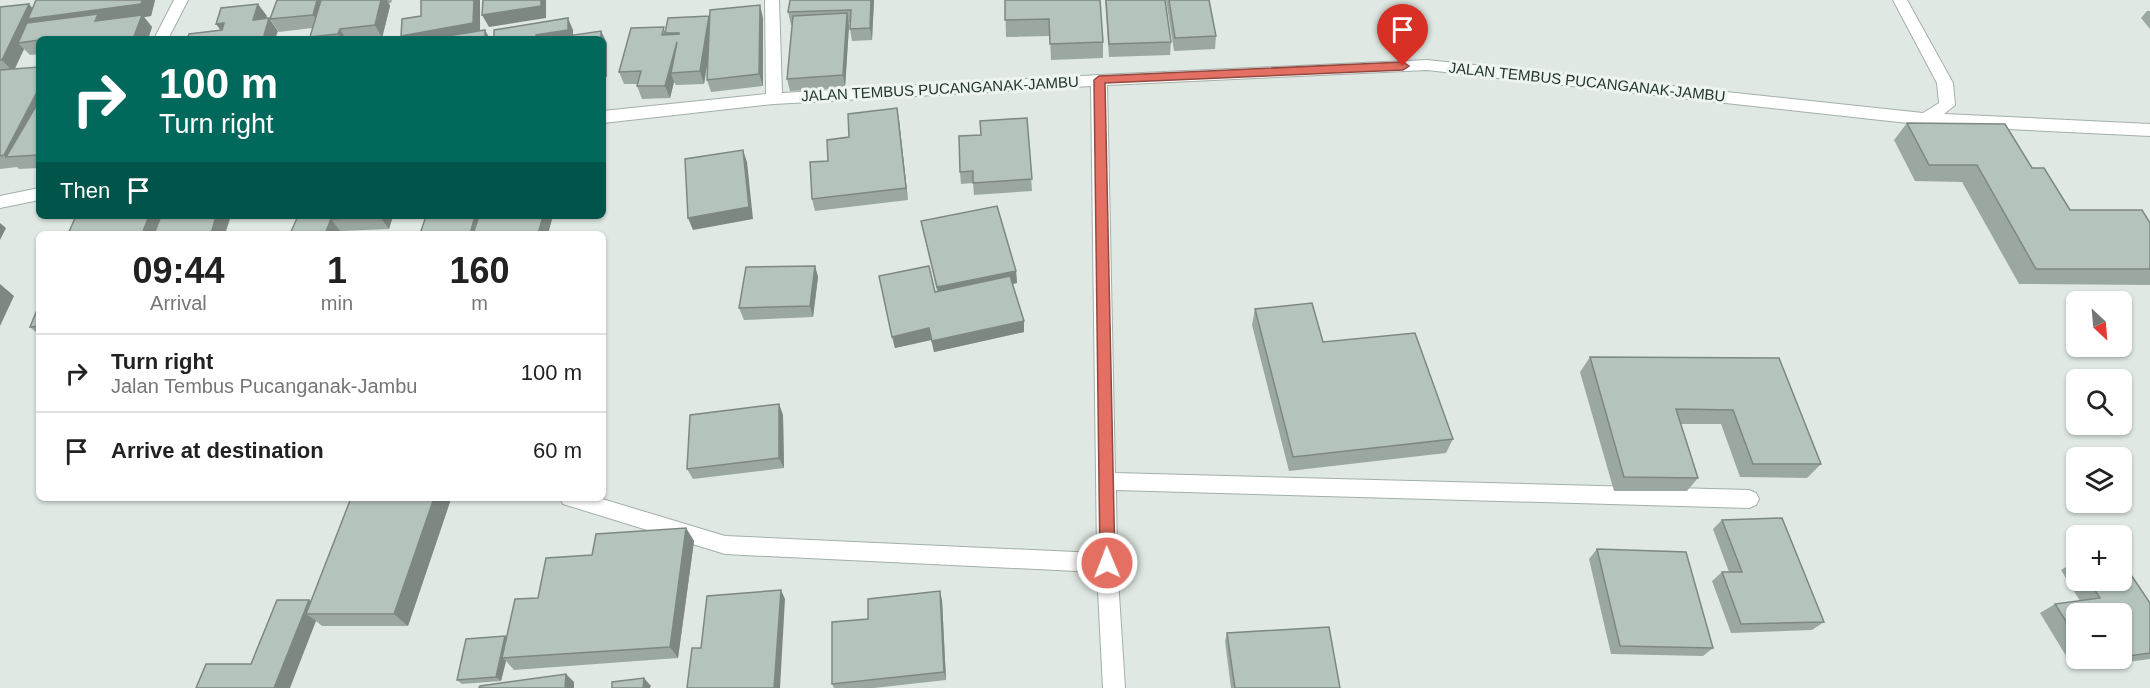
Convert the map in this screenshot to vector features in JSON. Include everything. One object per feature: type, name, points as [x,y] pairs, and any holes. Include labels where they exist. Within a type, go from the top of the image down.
[{"type":"street","points":[[163,36],[182,0]]},
{"type":"street","points":[[772,0],[774,99]]},
{"type":"street","points":[[1900,0],[1945,83],[1947,105],[1926,119]]},
{"type":"street","name":"JALAN TEMBUS PUCANGANAK-JAMBU","points":[[606,117],[774,99],[1099,80],[1426,65],[1926,119],[2150,130]]},
{"type":"street","points":[[1099,80],[1107,563],[1114,688]]},
{"type":"street","points":[[0,202],[36,195]]},
{"type":"street","points":[[1106,481],[1749,499]]},
{"type":"street","points":[[580,501],[725,545],[1107,563]]},
{"type":"building","points":[[36,0],[142,0],[141,4],[28,19]]},
{"type":"building","points":[[277,0],[317,0],[313,15],[270,19]]},
{"type":"building","points":[[321,0],[381,0],[375,25],[340,29],[338,34],[310,36]]},
{"type":"building","points":[[421,0],[474,0],[473,23],[401,36],[402,19],[421,16]]},
{"type":"building","points":[[483,0],[541,0],[541,6],[482,15]]},
{"type":"building","points":[[790,0],[871,0],[870,28],[850,29],[851,10],[788,12]]},
{"type":"building","points":[[1005,0],[1100,0],[1103,42],[1050,44],[1049,19],[1005,20]]},
{"type":"building","points":[[1106,0],[1165,0],[1171,42],[1109,44]]},
{"type":"building","points":[[1169,0],[1209,0],[1216,36],[1175,38]]},
{"type":"building","points":[[29,4],[2,60],[0,60],[0,7]]},
{"type":"building","points":[[258,4],[253,20],[269,18],[264,36],[188,36],[189,34],[222,30],[224,23],[216,24],[221,8]]},
{"type":"building","points":[[760,5],[759,74],[707,80],[710,10]]},
{"type":"building","points":[[847,13],[843,75],[787,79],[793,16]]},
{"type":"building","points":[[98,14],[95,21],[142,15],[134,36],[36,36],[36,40],[18,43],[27,23]]},
{"type":"building","points":[[709,16],[700,71],[671,73],[677,42],[665,86],[637,86],[641,71],[619,72],[631,28],[664,27],[662,35],[679,34],[665,33],[668,18]]},
{"type":"building","points":[[568,18],[568,30],[536,36],[494,36],[494,30]]},
{"type":"building","points":[[485,30],[485,36],[448,36]]},
{"type":"building","points":[[601,31],[601,36],[567,36]]},
{"type":"building","points":[[36,67],[36,94],[4,155],[0,156],[0,70]]},
{"type":"building","points":[[36,106],[36,155],[6,157]]},
{"type":"building","points":[[897,108],[906,188],[812,199],[810,162],[828,161],[827,140],[849,137],[848,114]]},
{"type":"building","points":[[1027,118],[1032,179],[973,183],[973,171],[960,172],[959,136],[981,135],[980,121]]},
{"type":"building","points":[[1907,123],[2005,124],[2032,168],[2044,168],[2070,210],[2142,210],[2150,223],[2150,269],[2036,269],[1977,165],[1929,165]]},
{"type":"building","points":[[743,150],[749,207],[688,218],[685,159]]},
{"type":"building","points":[[997,206],[1016,271],[937,287],[921,221]]},
{"type":"building","points":[[75,219],[148,219],[143,231],[69,231]]},
{"type":"building","points":[[160,219],[215,219],[212,231],[155,231]]},
{"type":"building","points":[[297,219],[331,219],[326,231],[291,231]]},
{"type":"building","points":[[425,219],[474,219],[471,231],[421,231]]},
{"type":"building","points":[[478,219],[542,219],[539,231],[474,231]]},
{"type":"building","points":[[815,266],[810,306],[739,308],[746,267]]},
{"type":"building","points":[[929,266],[935,292],[1010,276],[1024,321],[932,341],[929,328],[892,337],[879,276]]},
{"type":"building","points":[[1312,303],[1323,342],[1415,333],[1453,439],[1293,457],[1255,309]]},
{"type":"building","points":[[36,312],[36,326],[30,327]]},
{"type":"building","points":[[1590,357],[1779,358],[1821,464],[1753,464],[1733,410],[1676,409],[1698,478],[1624,477]]},
{"type":"building","points":[[779,404],[779,458],[687,469],[690,415]]},
{"type":"building","points":[[350,501],[433,501],[394,614],[306,614]]},
{"type":"building","points":[[1782,518],[1824,622],[1741,624],[1722,572],[1742,572],[1722,520]]},
{"type":"building","points":[[686,528],[670,647],[502,658],[515,599],[538,598],[546,558],[592,555],[596,534]]},
{"type":"building","points":[[1597,549],[1686,552],[1713,648],[1620,646]]},
{"type":"building","points":[[2132,576],[2150,603],[2150,653],[2132,655],[2132,603],[2066,603],[2066,621],[2055,604],[2100,598],[2095,591],[2132,591]]},
{"type":"building","points":[[781,590],[774,688],[687,688],[692,648],[701,648],[707,596]]},
{"type":"building","points":[[940,591],[944,672],[832,684],[832,622],[868,619],[868,599]]},
{"type":"building","points":[[277,600],[309,600],[274,688],[196,688],[206,664],[251,664]]},
{"type":"building","points":[[1329,627],[1340,688],[1235,688],[1227,633]]},
{"type":"building","points":[[505,636],[496,677],[457,680],[466,639]]},
{"type":"building","points":[[566,674],[565,688],[479,688],[480,686]]},
{"type":"building","points":[[644,678],[643,688],[612,688],[612,682]]},
{"type":"route","points":[[1107,563],[1099,80],[1403,66]]}]
